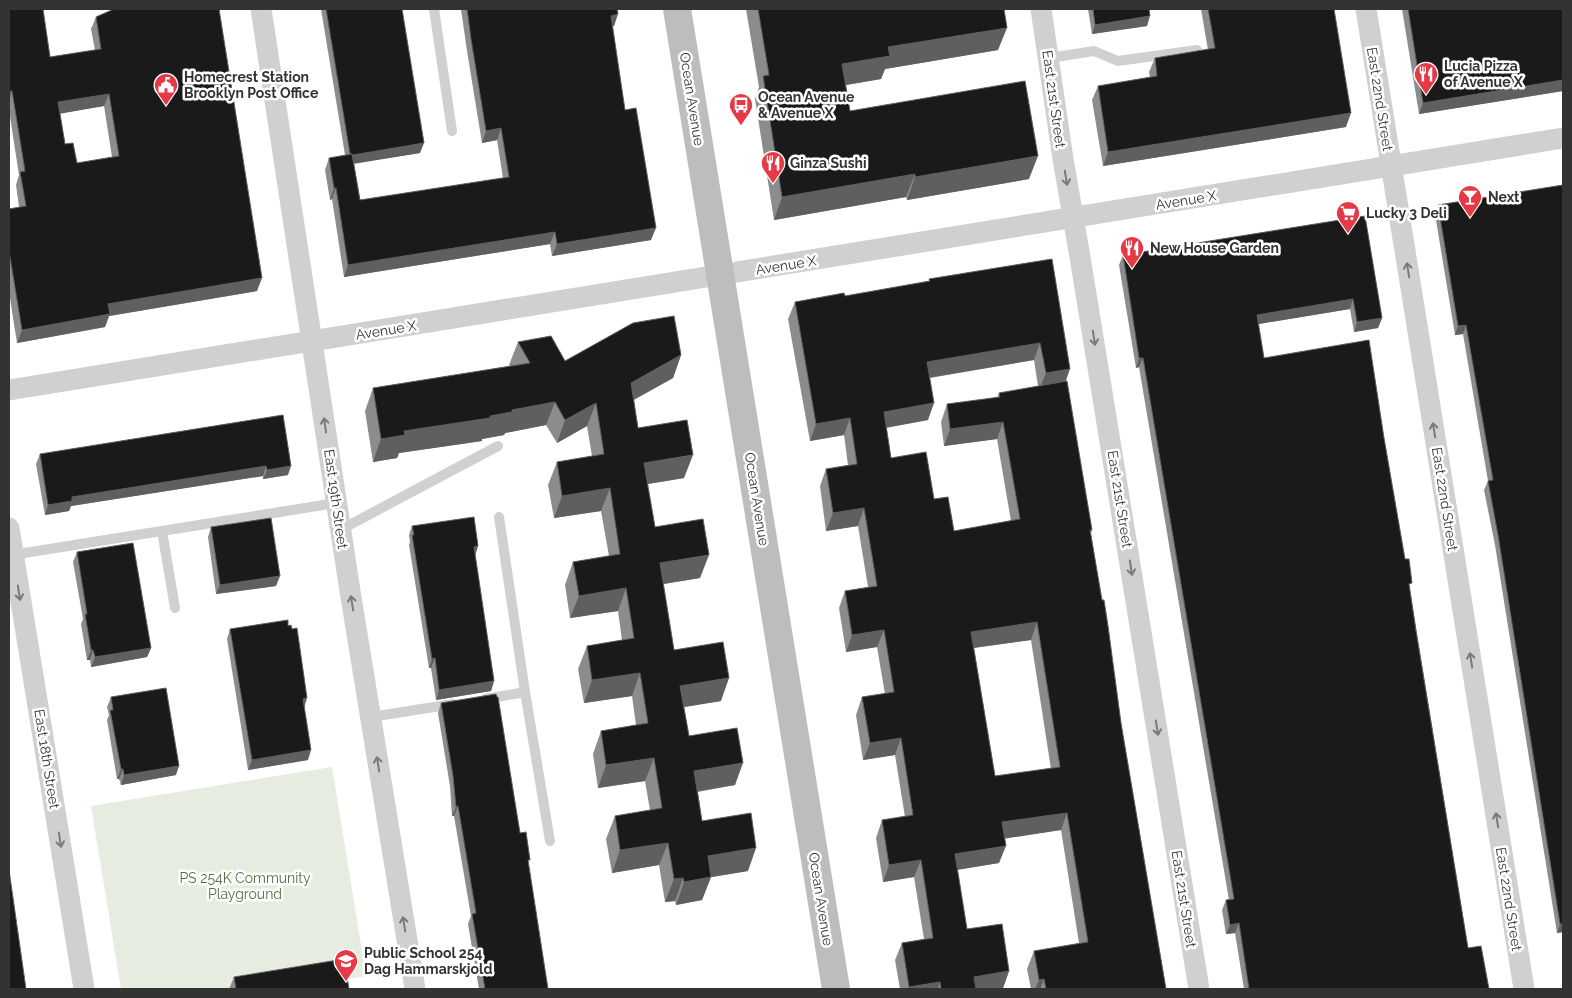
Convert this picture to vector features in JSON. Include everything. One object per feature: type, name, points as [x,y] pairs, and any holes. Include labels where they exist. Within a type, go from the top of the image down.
[{"type":"main road","name":"Ocean Avenue","points":[[677,9],[836,989]]},
{"type":"street","name":"East 19th Street","points":[[261,9],[340,530],[415,989]]},
{"type":"street","name":"East 21st Street","points":[[1041,9],[1063,159],[1199,989]]},
{"type":"street","name":"East 22nd Street","points":[[1366,9],[1524,989]]},
{"type":"street","name":"Avenue X","points":[[9,390],[1563,138]]},
{"type":"street","name":"East 18th Street","points":[[9,528],[11,555],[84,989]]},
{"type":"lane","points":[[434,9],[452,131]]},
{"type":"lane","points":[[1049,58],[1094,51],[1118,61],[1197,50]]},
{"type":"lane","points":[[340,530],[498,446]]},
{"type":"lane","points":[[11,555],[336,503]]},
{"type":"lane","points":[[499,517],[525,692],[550,841]]},
{"type":"lane","points":[[162,531],[175,608]]},
{"type":"lane","points":[[370,717],[525,692]]},
{"type":"green space","name":"PS 254K Community Playground","points":[[332,767],[366,976],[284,989],[121,989],[91,806]]},
{"type":"building","points":[[9,9],[43,9],[50,57],[101,49],[96,17],[114,9],[219,9],[262,278],[108,304],[110,314],[22,330],[9,251],[9,209],[26,206],[20,172],[25,171],[12,91],[9,91]],"holes":[[[109,94],[119,156],[77,163],[73,143],[65,144],[58,102]]]},
{"type":"building","points":[[326,9],[402,9],[424,143],[350,154]]},
{"type":"building","points":[[467,9],[617,9],[618,14],[611,16],[625,110],[636,108],[656,228],[557,244],[555,232],[348,265],[336,188],[334,188],[329,158],[352,154],[360,200],[509,177],[501,128],[486,131]]},
{"type":"building","points":[[758,9],[1004,9],[1007,28],[888,47],[890,56],[842,64],[850,111],[1025,81],[1038,156],[915,177],[915,174],[782,197],[763,76],[769,75]]},
{"type":"building","points":[[1093,9],[1149,9],[1150,16],[1095,25]]},
{"type":"building","points":[[1208,9],[1334,9],[1351,113],[1108,152],[1098,86],[1157,76],[1155,58],[1215,48]]},
{"type":"building","points":[[1408,9],[1563,9],[1563,80],[1423,103]]},
{"type":"building","points":[[1563,185],[1563,924],[1560,924],[1488,481],[1493,480],[1466,325],[1458,326],[1438,205]]},
{"type":"building","points":[[1365,216],[1382,318],[1357,322],[1353,299],[1257,315],[1264,358],[1369,340],[1405,559],[1409,559],[1412,583],[1409,584],[1416,631],[1468,948],[1481,946],[1489,989],[1249,989],[1239,923],[1230,925],[1226,900],[1234,899],[1143,358],[1139,358],[1123,255]]},
{"type":"building","points":[[1052,259],[1070,369],[1046,373],[1040,343],[927,362],[934,403],[884,412],[891,458],[926,452],[934,499],[948,497],[954,531],[1020,519],[1003,422],[950,429],[947,404],[1000,397],[999,393],[1067,381],[1092,530],[1090,530],[1102,600],[1104,600],[1121,723],[1166,989],[1046,989],[1044,979],[1039,980],[1034,951],[1088,942],[1067,813],[1002,822],[1006,846],[955,854],[967,929],[1002,924],[1009,971],[974,977],[976,989],[941,989],[940,982],[909,987],[902,943],[933,938],[921,860],[889,865],[882,820],[913,815],[901,738],[870,743],[862,697],[894,692],[884,630],[852,635],[845,591],[877,586],[864,508],[833,513],[826,469],[857,464],[850,418],[816,424],[795,302],[844,293],[845,296],[930,281],[929,279]],"holes":[[[1037,622],[1060,767],[995,776],[971,632]]]},
{"type":"building","points":[[674,316],[681,355],[631,383],[638,428],[687,420],[693,455],[644,463],[655,527],[703,519],[709,555],[660,563],[674,650],[723,642],[729,678],[680,686],[689,736],[737,728],[743,763],[694,771],[702,821],[751,813],[756,848],[708,856],[711,877],[684,882],[683,878],[674,879],[668,843],[620,850],[615,816],[662,808],[654,758],[606,765],[601,731],[648,723],[640,673],[592,680],[587,646],[634,638],[626,588],[579,596],[573,562],[620,554],[610,488],[562,496],[557,462],[604,454],[596,403],[565,420],[555,402],[512,410],[512,412],[490,416],[490,418],[404,431],[405,435],[381,439],[373,388],[530,363],[518,342],[551,336],[565,361],[633,323]]},
{"type":"building","points":[[283,415],[291,466],[267,470],[266,466],[72,497],[72,501],[48,505],[40,454]]},
{"type":"building","points":[[474,517],[478,546],[474,547],[494,681],[439,690],[435,658],[432,659],[412,526]]},
{"type":"building","points":[[271,518],[280,576],[220,585],[211,527]]},
{"type":"building","points":[[133,543],[151,648],[95,657],[93,650],[91,650],[77,552]]},
{"type":"building","points":[[288,620],[288,626],[291,625],[292,629],[297,628],[307,698],[303,699],[311,750],[252,760],[230,629]]},
{"type":"building","points":[[166,688],[179,766],[124,775],[123,769],[121,769],[110,710],[113,710],[111,697]]},
{"type":"building","points":[[496,694],[520,833],[526,832],[530,860],[528,860],[548,989],[485,989],[472,914],[476,913],[458,806],[456,807],[441,703]]},
{"type":"building","points":[[9,870],[26,989],[9,989]]},
{"type":"building","points":[[344,959],[349,989],[236,989],[234,977]]},
{"type":"place","name":"Lucia Pizza of Avenue X","points":[[1426,95]]},
{"type":"place","name":"Homecrest Station Brooklyn Post Office","points":[[166,106]]},
{"type":"place","name":"Ocean Avenue & Avenue X","points":[[741,126]]},
{"type":"place","name":"Ginza Sushi","points":[[773,184]]},
{"type":"place","name":"Next","points":[[1470,218]]},
{"type":"place","name":"Lucky 3 Deli","points":[[1348,234]]},
{"type":"place","name":"New House Garden","points":[[1132,269]]},
{"type":"place","name":"Public School 254 Dag Hammarskjold","points":[[346,982]]}]
